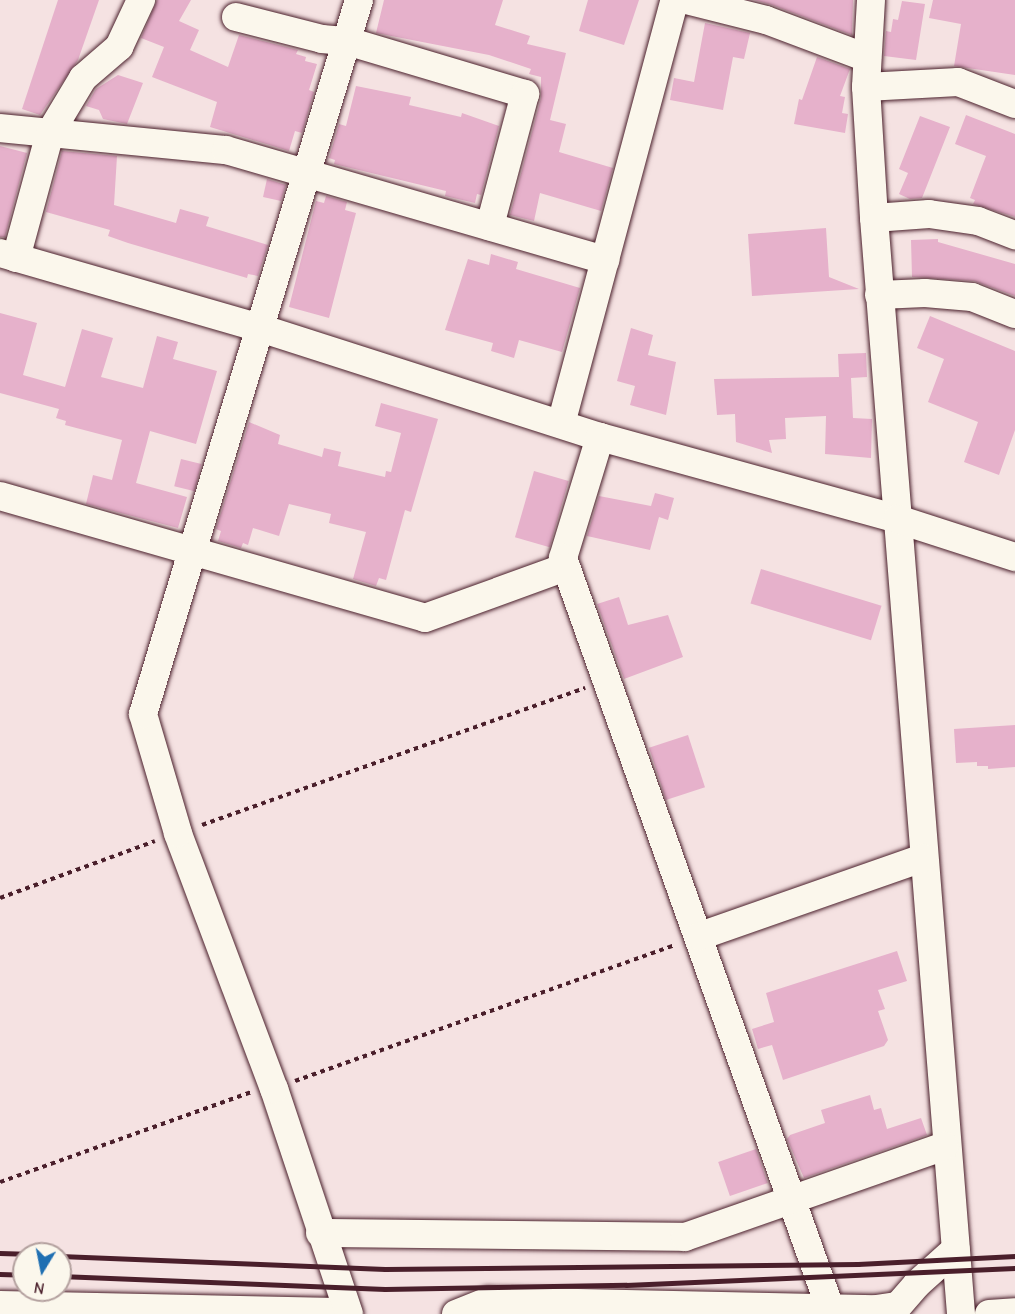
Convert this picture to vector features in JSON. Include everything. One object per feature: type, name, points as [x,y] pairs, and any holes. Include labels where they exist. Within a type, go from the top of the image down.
[{"type":"street","points":[[141,0],[119,47],[83,78],[50,133],[8,255],[260,328],[600,437],[897,519],[1015,557]]},
{"type":"street","points":[[0,1305],[348,1313],[274,1089],[178,833],[143,714],[309,173],[359,0]]},
{"type":"street","points":[[561,424],[675,0]]},
{"type":"street","points":[[686,0],[766,20],[867,58]]},
{"type":"street","points":[[871,0],[866,87],[879,295],[945,1146],[961,1314]]},
{"type":"street","points":[[236,17],[322,39],[347,40],[525,94],[490,226]]},
{"type":"street","points":[[866,87],[958,82],[1015,104]]},
{"type":"street","points":[[0,128],[226,150],[605,260]]},
{"type":"street","points":[[874,218],[929,214],[978,221],[1015,235]]},
{"type":"street","points":[[879,295],[925,293],[972,297],[1015,314]]},
{"type":"street","points":[[600,437],[563,558],[700,936],[831,1308]]},
{"type":"street","points":[[0,496],[425,618],[566,567]]},
{"type":"street","points":[[700,936],[923,858]]},
{"type":"street","points":[[320,1233],[685,1237],[945,1146]]},
{"type":"street","points":[[456,1314],[488,1301],[895,1310],[956,1250]]},
{"type":"street","points":[[989,1314],[1015,1312]]},
{"type":"path","points":[[0,897],[608,680]]},
{"type":"path","points":[[0,1182],[257,1090],[274,1089],[700,936]]},
{"type":"building","points":[[58,0],[99,0],[78,60],[40,115],[22,109]]},
{"type":"building","points":[[157,0],[191,0],[179,21],[199,30],[190,50],[228,67],[239,35],[298,50],[296,54],[306,57],[305,61],[317,64],[309,90],[314,92],[302,133],[295,131],[289,151],[210,127],[217,102],[152,77],[164,47],[141,38]]},
{"type":"building","points":[[384,0],[503,0],[495,25],[530,36],[527,44],[566,53],[550,120],[566,124],[559,152],[613,168],[601,211],[540,193],[534,221],[510,215],[541,98],[541,77],[529,74],[531,69],[489,55],[376,33]]},
{"type":"building","points":[[588,0],[639,0],[624,45],[579,31]]},
{"type":"building","points":[[754,0],[853,0],[852,35],[772,5]]},
{"type":"building","points":[[933,0],[1015,0],[1015,75],[954,66],[961,24],[929,18]]},
{"type":"building","points":[[902,1],[925,4],[916,60],[884,56],[886,31],[891,32],[893,19],[898,20]]},
{"type":"building","points":[[705,23],[750,33],[744,59],[733,57],[723,110],[670,100],[674,78],[694,82]]},
{"type":"building","points":[[817,57],[850,69],[840,96],[845,97],[842,113],[848,114],[845,133],[794,124],[799,99],[802,100]]},
{"type":"building","points":[[118,75],[143,83],[127,124],[103,119],[99,110],[86,106],[96,89]]},
{"type":"building","points":[[356,86],[411,97],[409,105],[461,117],[462,113],[499,126],[481,195],[477,194],[475,203],[445,196],[446,191],[334,164],[335,160],[329,158],[339,124],[346,126]]},
{"type":"building","points":[[966,115],[1015,134],[1015,217],[973,204],[975,200],[970,198],[986,156],[955,144]]},
{"type":"building","points":[[920,116],[950,127],[922,198],[910,199],[899,194],[908,173],[899,169]]},
{"type":"building","points":[[0,146],[27,153],[5,237],[0,237]]},
{"type":"building","points":[[62,151],[117,156],[114,205],[176,223],[180,209],[209,217],[206,226],[268,245],[258,276],[248,274],[247,278],[128,243],[108,236],[110,230],[46,212]]},
{"type":"building","points":[[267,179],[286,185],[281,201],[263,197]]},
{"type":"building","points":[[326,196],[347,202],[345,210],[356,213],[329,318],[289,307],[316,201],[324,203]]},
{"type":"building","points":[[826,228],[829,277],[859,289],[752,296],[748,234]]},
{"type":"building","points":[[938,239],[938,242],[1015,264],[1015,296],[974,281],[912,277],[911,240]]},
{"type":"building","points":[[491,254],[518,262],[516,269],[580,288],[562,352],[519,340],[514,358],[491,351],[493,343],[445,330],[468,259],[489,265]]},
{"type":"building","points":[[0,313],[37,323],[23,375],[65,387],[82,329],[113,338],[101,377],[143,388],[157,336],[178,342],[173,359],[217,371],[196,444],[150,431],[136,483],[187,497],[178,528],[86,504],[93,475],[112,480],[122,440],[65,425],[66,421],[56,418],[59,409],[0,393]]},
{"type":"building","points":[[930,316],[1015,351],[1015,430],[999,475],[964,462],[978,422],[928,402],[944,359],[917,348]]},
{"type":"building","points":[[631,328],[653,335],[648,355],[676,362],[666,415],[630,405],[635,386],[617,381]]},
{"type":"building","points":[[866,353],[867,377],[851,378],[853,418],[872,419],[871,458],[825,454],[826,416],[785,418],[786,439],[769,440],[772,453],[736,442],[735,414],[717,415],[714,379],[839,377],[838,354]]},
{"type":"building","points":[[381,403],[438,419],[411,512],[405,510],[386,580],[379,578],[376,586],[353,579],[366,532],[329,523],[331,514],[289,504],[279,536],[253,528],[248,545],[243,543],[241,548],[218,541],[221,531],[216,529],[249,422],[280,435],[278,444],[322,457],[324,448],[341,452],[338,466],[385,477],[386,471],[391,472],[401,433],[375,426]]},
{"type":"building","points":[[181,459],[201,464],[195,491],[174,486]]},
{"type":"building","points":[[534,471],[569,481],[550,547],[515,537]]},
{"type":"building","points":[[655,493],[674,498],[668,520],[659,517],[650,550],[587,536],[599,496],[651,506]]},
{"type":"building","points":[[761,569],[881,606],[871,640],[750,603]]},
{"type":"building","points":[[619,597],[628,625],[668,615],[683,657],[624,679],[597,604]]},
{"type":"building","points":[[1015,725],[1015,767],[988,769],[988,766],[977,766],[977,762],[956,763],[954,729]]},
{"type":"building","points":[[688,735],[705,787],[666,800],[649,748]]},
{"type":"building","points":[[897,951],[907,981],[878,990],[885,1009],[878,1011],[888,1040],[884,1046],[783,1080],[772,1045],[758,1049],[752,1029],[774,1022],[766,993]]},
{"type":"building","points":[[870,1095],[874,1110],[881,1108],[887,1129],[921,1118],[927,1135],[804,1178],[787,1139],[790,1135],[825,1123],[821,1110]]},
{"type":"building","points":[[756,1149],[768,1183],[730,1196],[718,1162]]},
{"type":"railway","points":[[0,1253],[12,1254]]},
{"type":"railway","points":[[72,1256],[385,1269],[858,1264],[1015,1256]]},
{"type":"railway","points":[[72,1276],[385,1289],[626,1285],[1015,1268]]},
{"type":"railway","points":[[0,1274],[12,1274]]}]
